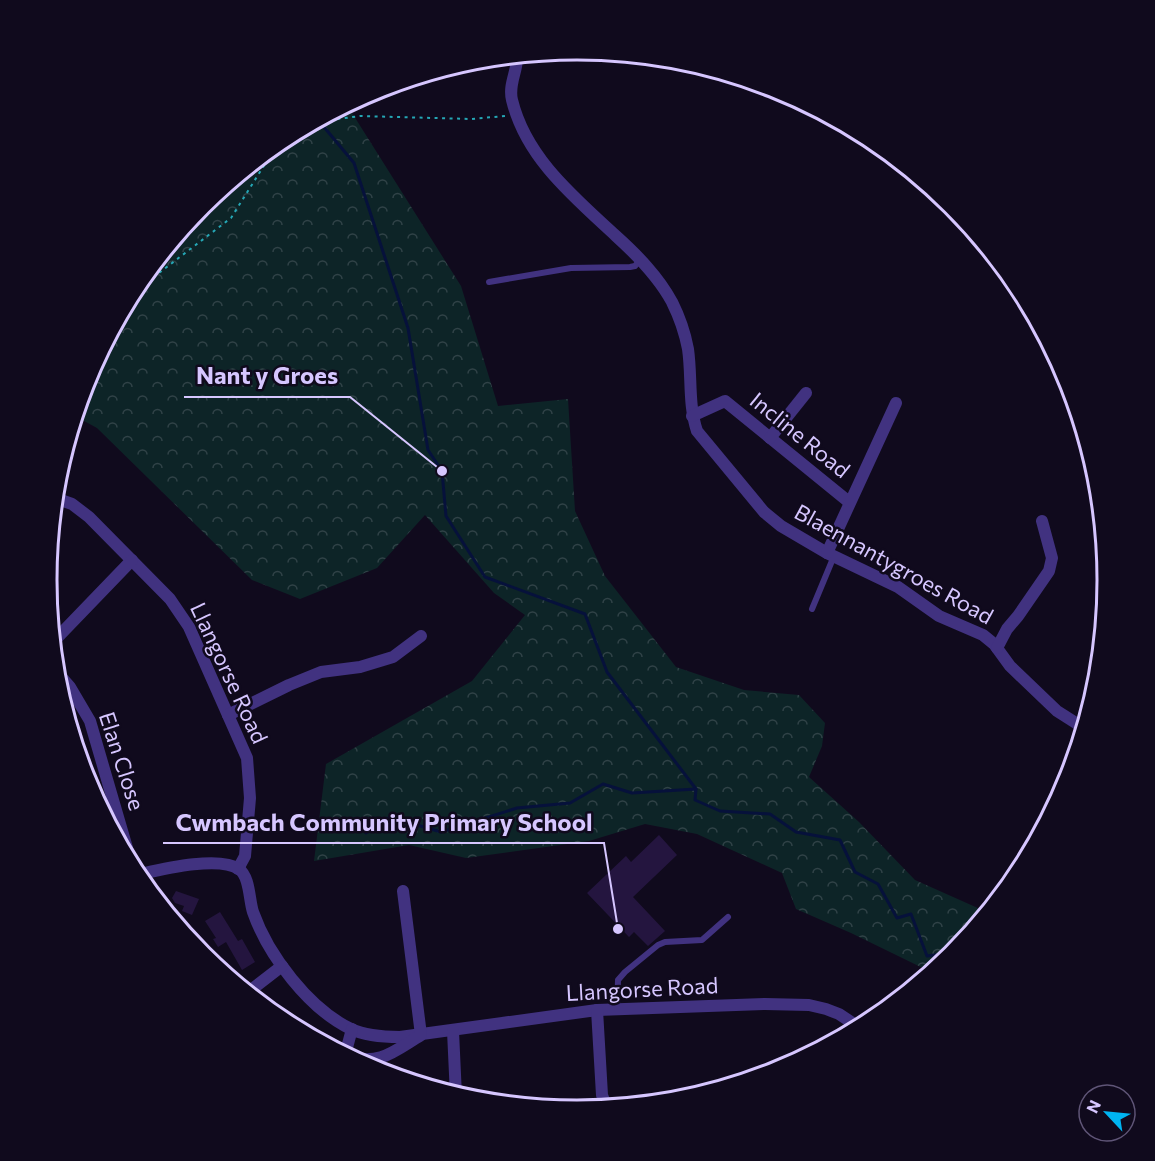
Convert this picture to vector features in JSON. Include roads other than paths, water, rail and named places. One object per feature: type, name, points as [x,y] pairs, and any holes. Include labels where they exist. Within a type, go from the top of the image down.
[{"type":"street","name":"Blaennantygroes Road","points":[[515,64],[511,98],[521,127],[539,159],[640,259],[671,301],[681,323],[688,349],[692,416],[697,431],[764,512],[781,526],[830,554],[898,587],[939,616],[983,635],[997,648],[1010,666],[1057,711],[1077,723]]},
{"type":"street","points":[[770,438],[806,393]]},
{"type":"street","name":"Incline Road","points":[[692,416],[725,401],[849,502]]},
{"type":"street","points":[[830,554],[849,502],[896,403]]},
{"type":"street","name":"Llangorse Road","points":[[63,501],[72,504],[89,517],[132,560],[170,599],[189,627],[247,758],[249,810],[245,856],[238,869],[244,873],[252,911],[282,966],[307,996],[339,1021],[352,1029],[385,1037],[421,1035],[617,1008],[765,1004],[809,1005],[839,1014],[852,1022]]},
{"type":"street","points":[[997,648],[1007,629],[1049,571],[1052,558],[1042,521]]},
{"type":"street","points":[[60,635],[132,560]]},
{"type":"street","points":[[228,715],[321,672],[360,667],[393,657],[421,636]]},
{"type":"street","name":"Elan Close","points":[[68,684],[90,721],[123,834]]},
{"type":"street","points":[[146,872],[184,865],[220,864],[238,869]]},
{"type":"street","points":[[403,891],[421,1035]]},
{"type":"street","points":[[254,988],[282,966]]},
{"type":"street","points":[[597,1010],[604,1100]]},
{"type":"street","points":[[347,1047],[352,1029]]},
{"type":"street","points":[[453,1031],[456,1086]]},
{"type":"street","name":"Llangorse Road","points":[[375,1060],[421,1035]]},
{"type":"lane","points":[[489,282],[571,268],[630,267],[635,266],[640,259]]},
{"type":"lane","points":[[812,609],[830,554]]},
{"type":"lane","points":[[617,1008],[618,980],[625,972],[665,942],[702,940],[728,917]]},
{"type":"waterway","points":[[324,126],[354,163],[408,328],[428,450],[442,471],[446,516],[485,577],[585,614],[607,672],[696,789]]},
{"type":"waterway","points":[[366,833],[390,817],[441,832],[517,808],[570,803],[603,784],[632,793],[696,789],[695,800],[720,811],[770,814],[796,832],[840,840],[855,872],[878,884],[897,918],[911,914],[927,956],[940,954]]},
{"type":"place","name":"Nant y Groes","points":[[442,471]]},
{"type":"place","name":"Cwmbach Community Primary School","points":[[618,929]]}]
